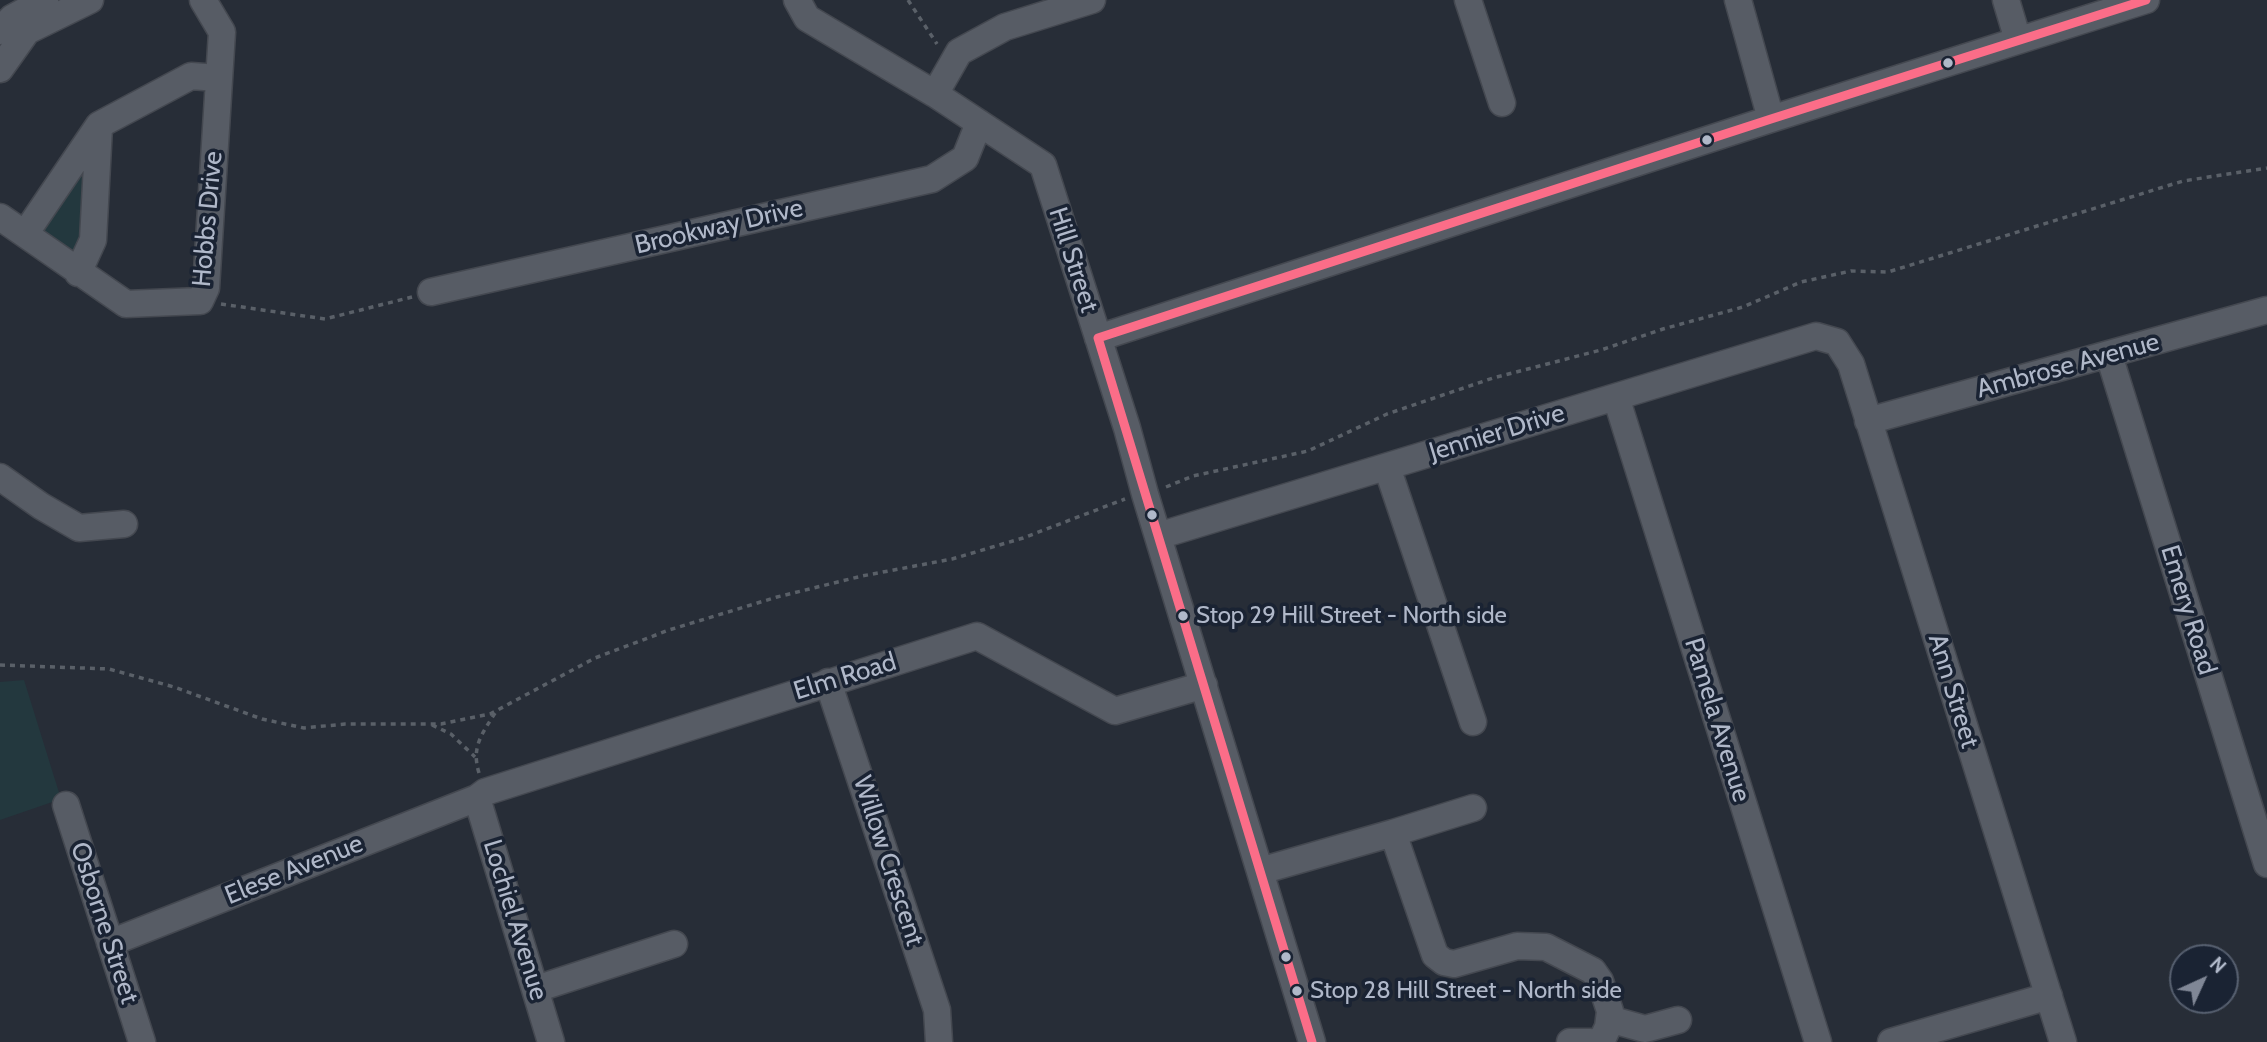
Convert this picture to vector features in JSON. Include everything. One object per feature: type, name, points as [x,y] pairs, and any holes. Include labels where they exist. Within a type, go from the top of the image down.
[{"type":"street","points":[[0,31],[12,18],[45,0]]},
{"type":"street","points":[[0,69],[27,31],[90,0]]},
{"type":"street","name":"Hobbs Drive","points":[[0,217],[126,304],[200,301],[206,288],[222,32],[203,0]]},
{"type":"street","name":"Hill Street","points":[[797,0],[807,18],[936,94],[1043,165],[1127,428],[1312,1042]]},
{"type":"street","points":[[936,94],[959,52],[1005,27],[1092,0]]},
{"type":"street","points":[[1468,0],[1502,103]]},
{"type":"street","points":[[1738,0],[1771,119]]},
{"type":"street","points":[[2007,0],[2018,40]]},
{"type":"street","points":[[1098,338],[2146,0]]},
{"type":"street","points":[[25,233],[99,125],[191,76],[218,78]]},
{"type":"street","name":"Brookway Drive","points":[[431,292],[932,179],[965,158],[979,123]]},
{"type":"street","points":[[78,273],[93,240],[99,125]]},
{"type":"street","name":"Ambrose Avenue","points":[[1868,421],[2267,310]]},
{"type":"street","name":"Jennier Drive","points":[[1158,536],[1816,336],[1837,342]]},
{"type":"street","name":"Ann Street","points":[[1837,342],[1851,364],[2063,1042]]},
{"type":"street","name":"Emery Road","points":[[2109,355],[2267,864]]},
{"type":"street","name":"Pamela Avenue","points":[[1616,397],[1818,1042]]},
{"type":"street","points":[[1387,467],[1473,722]]},
{"type":"street","points":[[0,477],[41,506],[79,528],[124,524]]},
{"type":"street","name":"Elm Road","points":[[481,795],[977,636],[1115,711],[1203,685]]},
{"type":"street","name":"Willow Crescent","points":[[828,682],[937,1010],[939,1042]]},
{"type":"street","name":"Elese Avenue","points":[[110,943],[481,795]]},
{"type":"street","name":"Lochiel Avenue","points":[[481,795],[551,1042]]},
{"type":"street","name":"Osborne Street","points":[[66,805],[142,1042]]},
{"type":"street","points":[[1260,870],[1473,808]]},
{"type":"street","points":[[1393,833],[1435,955],[1444,962],[1454,964],[1517,946],[1546,947],[1593,971],[1610,1010],[1605,1031],[1644,1029],[1678,1020]]},
{"type":"street","points":[[536,989],[674,944]]},
{"type":"street","points":[[1891,1042],[2049,996]]},
{"type":"street","points":[[1570,1042],[1590,1042]]},
{"type":"path","points":[[908,0],[951,66]]},
{"type":"path","points":[[200,301],[326,319],[431,292]]},
{"type":"path","points":[[481,795],[475,757],[480,738],[496,711]]},
{"type":"path","points":[[432,725],[451,734],[475,757]]},
{"type":"green space","points":[[83,160],[88,235],[72,254],[45,242],[40,221]]},
{"type":"green space","points":[[24,680],[61,799],[0,820],[0,682]]},
{"type":"transit line","points":[[1312,1042],[1098,338],[2146,0]]},
{"type":"place","name":"Stop 29 Hill Street - North side","points":[[1183,616]]},
{"type":"place","name":"Stop 28 Hill Street - North side","points":[[1297,991]]}]
